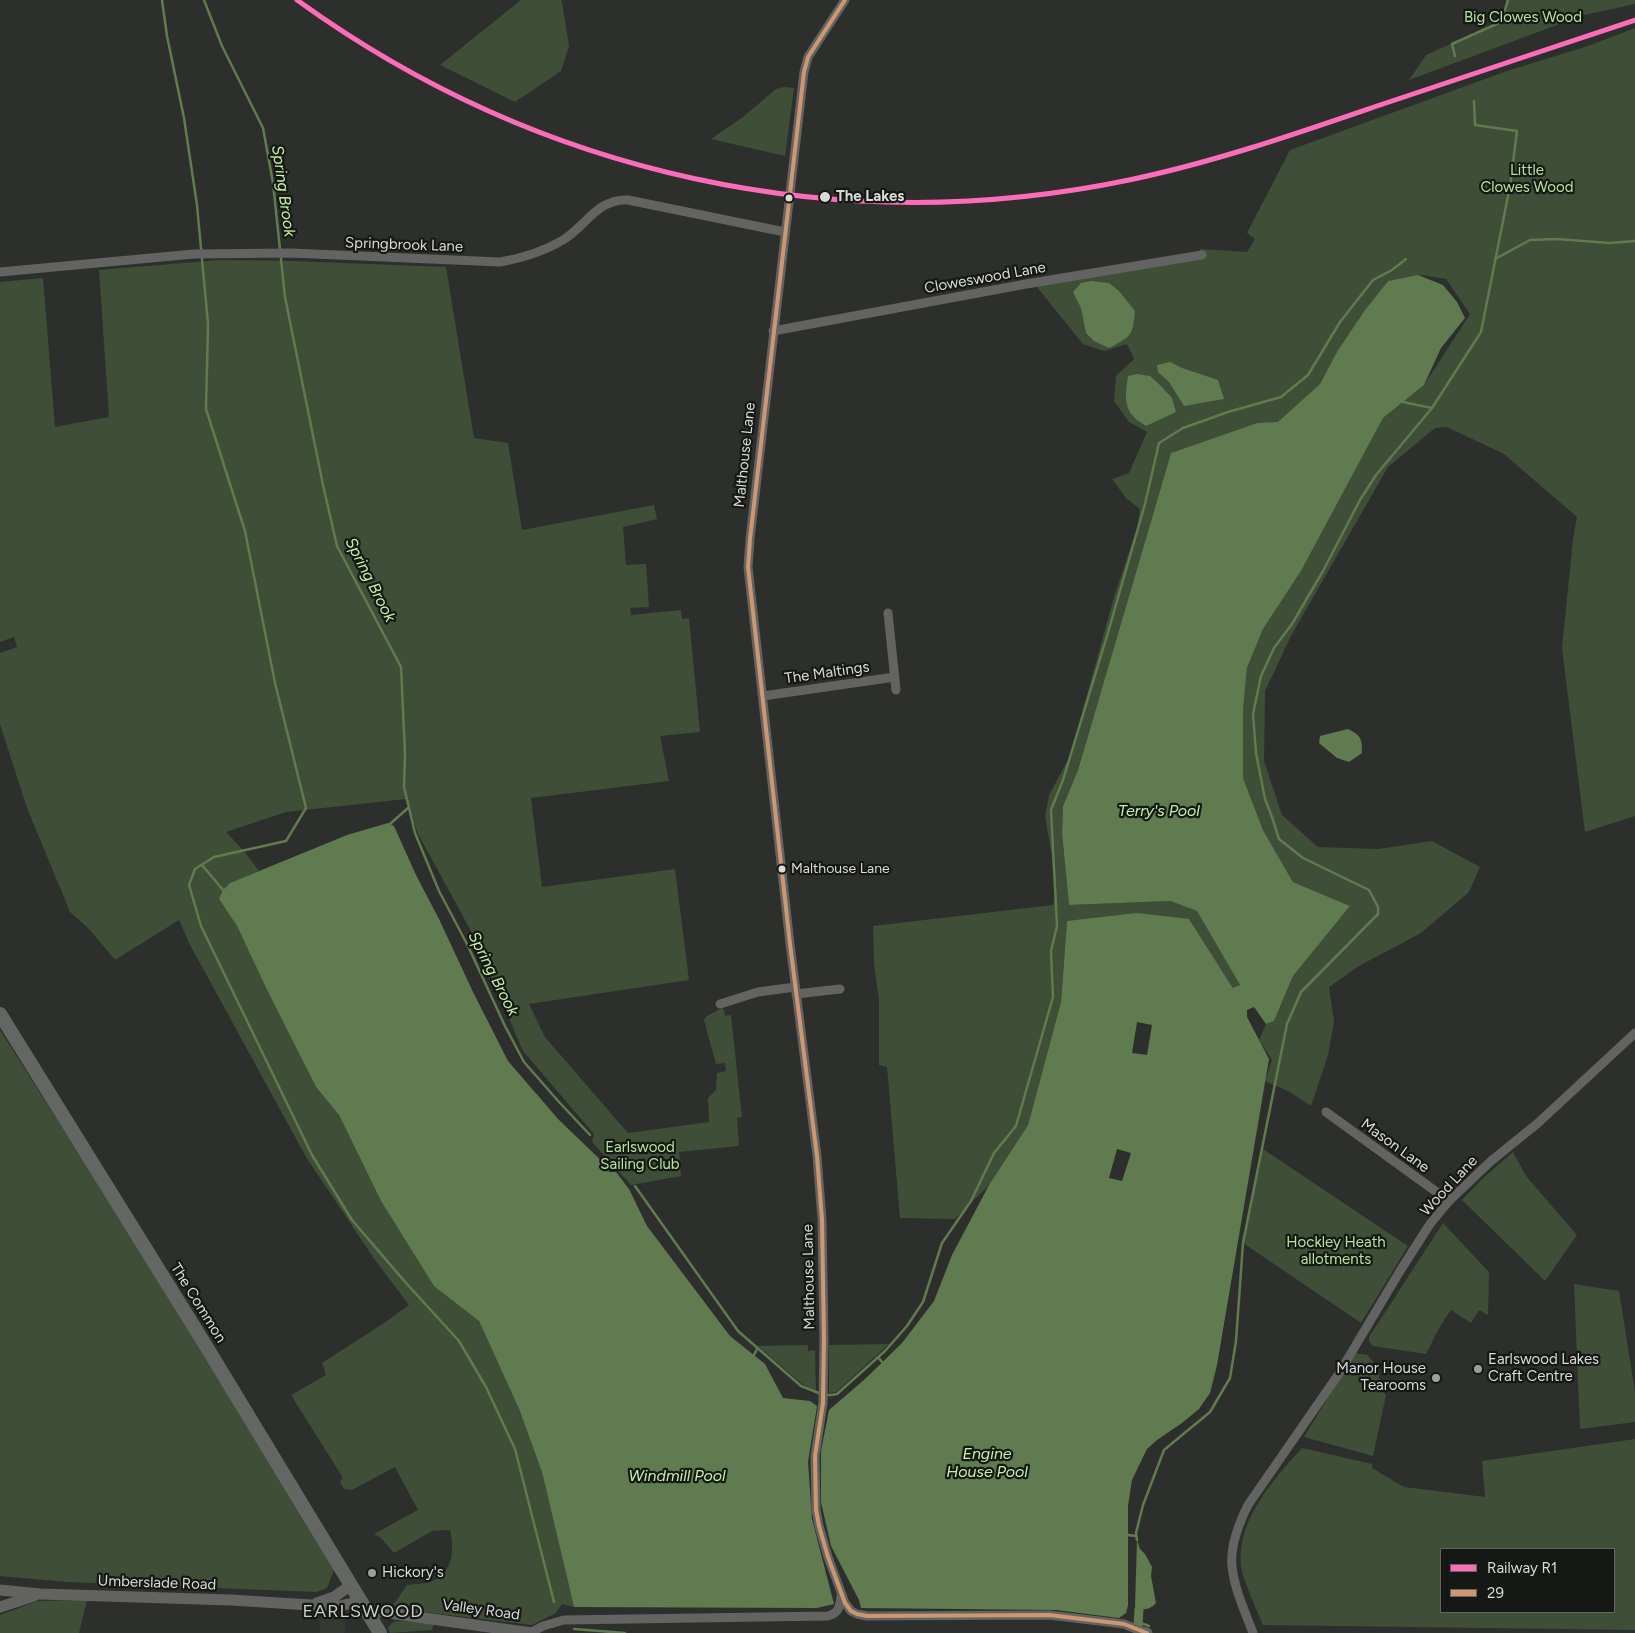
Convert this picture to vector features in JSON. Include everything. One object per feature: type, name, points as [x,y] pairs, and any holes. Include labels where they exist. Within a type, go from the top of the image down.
[{"type":"main road","name":"The Common","points":[[0,1014],[206,1346],[380,1633]]},
{"type":"street","name":"Malthouse Lane","points":[[845,0],[808,57],[804,72],[773,330],[748,567],[795,990],[817,1156],[822,1220],[823,1403],[815,1456],[816,1510],[819,1526],[841,1593],[851,1611],[867,1616],[1049,1615],[1124,1624],[1143,1633]]},
{"type":"street","name":"Springbrook Lane","points":[[0,272],[194,254],[291,253],[500,262],[525,258],[546,250],[565,239],[596,210],[618,199],[785,232]]},
{"type":"street","name":"Cloweswood Lane","points":[[773,330],[1026,284],[1202,255]]},
{"type":"street","points":[[888,614],[896,690]]},
{"type":"street","name":"The Maltings","points":[[763,696],[895,677]]},
{"type":"street","points":[[720,1004],[758,992],[840,989]]},
{"type":"street","name":"Wood Lane","points":[[1253,1633],[1240,1597],[1232,1566],[1234,1542],[1241,1519],[1248,1506],[1338,1375],[1430,1224],[1449,1201],[1491,1161],[1538,1123],[1635,1033]]},
{"type":"street","name":"Mason Lane","points":[[1326,1112],[1449,1201]]},
{"type":"street","name":"Umberslade Road","points":[[313,1604],[334,1598],[351,1585]]},
{"type":"street","name":"Umberslade Road","points":[[0,1590],[40,1594],[231,1600],[340,1606],[364,1605]]},
{"type":"street","points":[[531,1633],[543,1626],[564,1620],[828,1616],[839,1610],[841,1593]]},
{"type":"street","points":[[0,1607],[40,1594]]},
{"type":"street","name":"Valley Road","points":[[364,1605],[531,1633]]},
{"type":"shaded area","points":[[322,1609],[348,1614],[344,1633],[319,1633]]},
{"type":"green space","points":[[521,0],[561,0],[569,46],[561,71],[515,102],[440,65]]},
{"type":"green space","name":"Big Clowes Wood","points":[[1506,0],[1635,0],[1635,4],[1584,15],[1409,80],[1426,55],[1501,22]]},
{"type":"green space","name":"Little Clowes Wood","points":[[1635,28],[1635,816],[1585,832],[1562,648],[1577,517],[1504,454],[1447,427],[1435,428],[1388,467],[1291,636],[1265,691],[1264,761],[1282,815],[1318,847],[1378,849],[1432,841],[1480,867],[1469,892],[1421,933],[1359,966],[1329,987],[1334,1021],[1328,1055],[1311,1106],[1290,1092],[1265,1081],[1272,1060],[1259,1040],[1266,1024],[1274,1021],[1293,976],[1350,906],[1293,882],[1263,830],[1243,778],[1243,709],[1247,668],[1263,629],[1301,571],[1383,418],[1424,385],[1470,314],[1446,279],[1421,275],[1388,281],[1365,310],[1338,350],[1320,384],[1278,423],[1257,423],[1171,453],[1078,770],[1063,806],[1062,833],[1069,905],[1170,901],[1197,911],[1240,985],[1234,989],[1189,919],[1067,921],[1061,1002],[1028,1125],[989,1185],[955,1219],[900,1218],[887,1067],[879,1065],[879,1000],[874,963],[873,926],[1053,905],[1055,894],[1052,856],[1045,816],[1049,795],[1070,756],[1114,597],[1138,525],[1140,509],[1126,498],[1112,479],[1129,473],[1147,432],[1129,422],[1114,401],[1116,376],[1134,359],[1127,344],[1104,351],[1083,344],[1036,286],[1200,260],[1200,249],[1247,252],[1255,239],[1247,233],[1290,150],[1507,71],[1588,46]]},
{"type":"green space","points":[[784,87],[794,88],[785,156],[711,139],[743,117],[776,89]]},
{"type":"green space","name":"Earlswood Sailing Club","points":[[220,260],[446,267],[474,438],[508,443],[522,530],[654,505],[657,519],[623,527],[626,565],[646,564],[649,607],[630,608],[631,615],[681,610],[682,619],[689,618],[700,732],[660,736],[669,781],[531,798],[542,887],[675,869],[689,980],[529,1004],[545,1037],[628,1133],[709,1122],[708,1098],[716,1090],[717,1073],[726,1071],[725,1063],[716,1064],[704,1020],[707,1016],[722,1008],[725,1016],[731,1015],[742,1117],[737,1118],[739,1146],[679,1152],[681,1176],[631,1185],[592,1142],[594,1134],[523,1051],[471,931],[418,834],[406,799],[286,812],[226,832],[259,871],[230,883],[219,899],[237,926],[316,1087],[339,1115],[381,1201],[434,1284],[479,1321],[519,1409],[542,1472],[574,1607],[562,1604],[556,1613],[532,1625],[391,1608],[407,1585],[435,1580],[446,1570],[452,1551],[450,1530],[432,1531],[394,1553],[381,1538],[374,1534],[418,1510],[395,1467],[352,1490],[344,1489],[340,1482],[343,1478],[291,1395],[326,1375],[322,1363],[409,1305],[375,1260],[306,1157],[189,943],[179,920],[115,960],[89,929],[70,912],[27,808],[0,724],[0,653],[17,647],[14,637],[0,642],[0,282],[43,278],[55,427],[109,417],[99,270]]},
{"type":"green space","points":[[0,1030],[124,1225],[335,1568],[327,1588],[316,1592],[68,1582],[0,1576]]},
{"type":"green space","name":"Hockley Heath allotments","points":[[1263,1149],[1408,1246],[1361,1323],[1243,1243]]},
{"type":"green space","points":[[1513,1152],[1526,1176],[1577,1235],[1545,1281],[1462,1200],[1482,1179]]},
{"type":"green space","points":[[1443,1223],[1489,1272],[1488,1315],[1479,1310],[1471,1323],[1451,1310],[1439,1328],[1426,1354],[1373,1346],[1369,1341],[1369,1337]]},
{"type":"green space","points":[[1574,1284],[1619,1291],[1635,1392],[1635,1422],[1580,1429]]},
{"type":"green space","points":[[889,1344],[836,1392],[829,1393],[829,1345]]},
{"type":"green space","points":[[808,1345],[808,1351],[815,1350],[816,1392],[802,1384],[758,1346]]},
{"type":"green space","points":[[1355,1353],[1368,1355],[1377,1368],[1382,1390],[1386,1395],[1373,1456],[1304,1437]]},
{"type":"green space","points":[[1635,1439],[1635,1630],[1263,1625],[1242,1571],[1241,1554],[1244,1536],[1249,1520],[1258,1504],[1279,1474],[1302,1448],[1372,1464],[1372,1468],[1404,1487],[1485,1497],[1482,1461]]},
{"type":"green space","points":[[87,1600],[79,1633],[0,1633],[0,1615],[38,1601]]},
{"type":"green space","points":[[397,1621],[434,1623],[432,1630],[390,1633],[388,1628]]},
{"type":"water","name":"Engine House Pool","points":[[1418,275],[1443,285],[1457,302],[1465,318],[1441,348],[1424,385],[1383,418],[1301,571],[1263,629],[1247,668],[1243,709],[1243,778],[1263,830],[1293,882],[1350,906],[1293,976],[1274,1021],[1266,1024],[1254,1007],[1247,1010],[1247,1017],[1269,1059],[1217,1365],[1210,1393],[1199,1409],[1147,1449],[1132,1480],[1128,1506],[1128,1605],[1126,1613],[1119,1618],[1056,1610],[861,1608],[859,1600],[831,1546],[821,1502],[821,1451],[829,1410],[865,1379],[902,1343],[934,1301],[952,1255],[989,1185],[1028,1125],[1061,1002],[1067,921],[1137,913],[1189,919],[1233,988],[1240,985],[1197,911],[1170,901],[1069,905],[1062,833],[1063,806],[1078,770],[1171,453],[1257,423],[1278,422],[1320,384],[1338,350],[1365,310],[1388,281]],"holes":[[[1137,1022],[1152,1025],[1147,1055],[1132,1053]],[[1117,1149],[1131,1153],[1122,1181],[1109,1178]]]},
{"type":"water","points":[[1091,281],[1109,283],[1119,291],[1135,311],[1130,335],[1109,348],[1094,341],[1086,333],[1081,308],[1073,292],[1081,283]]},
{"type":"water","points":[[1170,362],[1218,380],[1224,399],[1184,406],[1169,382],[1158,372],[1157,365]]},
{"type":"water","points":[[1137,374],[1150,376],[1161,386],[1172,398],[1176,412],[1146,426],[1134,417],[1126,402],[1126,391],[1128,376]]},
{"type":"water","points":[[1348,729],[1359,736],[1362,748],[1362,753],[1349,762],[1337,758],[1319,743],[1320,736]]},
{"type":"water","name":"Windmill Pool","points":[[388,823],[394,826],[416,875],[508,1061],[559,1120],[608,1167],[609,1172],[616,1172],[629,1189],[647,1226],[730,1336],[765,1364],[783,1398],[810,1401],[817,1406],[808,1462],[812,1519],[834,1604],[817,1608],[574,1607],[542,1472],[519,1409],[479,1321],[434,1286],[381,1201],[339,1115],[316,1087],[237,926],[219,899],[223,890],[230,883],[347,835]]},
{"type":"water","points":[[1137,1540],[1140,1549],[1152,1567],[1151,1576],[1156,1603],[1146,1609],[1135,1606]]},
{"type":"waterway","points":[[162,0],[167,36],[184,118],[197,205],[208,324],[206,409],[245,531],[275,683],[306,808],[286,841],[214,857],[195,869],[189,885],[201,926],[312,1155],[352,1220],[459,1341],[486,1387],[515,1449],[554,1602]]},
{"type":"waterway","name":"Spring Brook","points":[[204,0],[222,46],[263,128],[273,183],[285,297],[337,546],[401,667],[405,754],[404,787],[415,833],[439,891],[524,1062],[590,1135]]},
{"type":"waterway","points":[[1455,56],[1452,44],[1501,22],[1508,0]]},
{"type":"waterway","points":[[1137,1540],[1136,1533],[1143,1505],[1164,1450],[1210,1412],[1230,1378],[1236,1341],[1243,1243],[1287,1024],[1301,992],[1378,914],[1378,907],[1369,890],[1303,858],[1279,839],[1265,799],[1256,753],[1253,714],[1261,676],[1274,648],[1292,624],[1323,571],[1360,500],[1376,475],[1432,408],[1481,332],[1510,186],[1517,131],[1475,125],[1474,101]]},
{"type":"waterway","points":[[1495,259],[1530,240],[1557,239],[1610,243],[1635,241]]},
{"type":"waterway","points":[[826,1395],[837,1394],[885,1351],[907,1326],[923,1302],[942,1243],[971,1201],[994,1153],[1016,1126],[1053,997],[1051,951],[1057,926],[1051,810],[1063,780],[1107,636],[1145,504],[1159,443],[1183,428],[1228,412],[1281,397],[1308,375],[1340,322],[1373,280],[1392,270],[1406,259]]},
{"type":"waterway","points":[[1403,402],[1432,408]]},
{"type":"waterway","points":[[390,824],[408,808]]},
{"type":"waterway","points":[[202,865],[223,890]]},
{"type":"waterway","points":[[635,1186],[738,1331],[801,1386],[821,1394]]},
{"type":"waterway","points":[[754,1355],[757,1349]]},
{"type":"waterway","points":[[878,1357],[882,1362]]},
{"type":"waterway","points":[[1128,1535],[1136,1536]]},
{"type":"waterway","points":[[1138,1625],[1139,1609]]},
{"type":"waterway","points":[[1138,1622],[1149,1626]]},
{"type":"waterway","points":[[574,1629],[625,1633]]},
{"type":"rail line","name":"R1","points":[[297,0],[390,60],[488,111],[589,150],[694,178],[801,196],[909,202],[1019,197],[1129,180],[1193,165],[1287,136],[1635,20]]},
{"type":"transit line","name":"29","points":[[845,0],[808,57],[804,72],[748,567],[790,944],[817,1156],[822,1220],[823,1403],[815,1456],[816,1510],[828,1557],[845,1603],[851,1611],[857,1614],[867,1616],[1049,1615],[1124,1624],[1147,1633]]},
{"type":"place","name":"The Lakes","points":[[825,197]]},
{"type":"place","name":"Malthouse Lane","points":[[782,869]]},
{"type":"place","name":"Earlswood Lakes Craft Centre","points":[[1478,1369]]},
{"type":"place","name":"Manor House Tearooms","points":[[1436,1378]]},
{"type":"place","name":"Hickory's","points":[[372,1573]]},
{"type":"district","name":"EARLSWOOD","points":[[363,1612]]},
{"type":"water label","name":"Terry's Pool","points":[[1159,811]]}]
